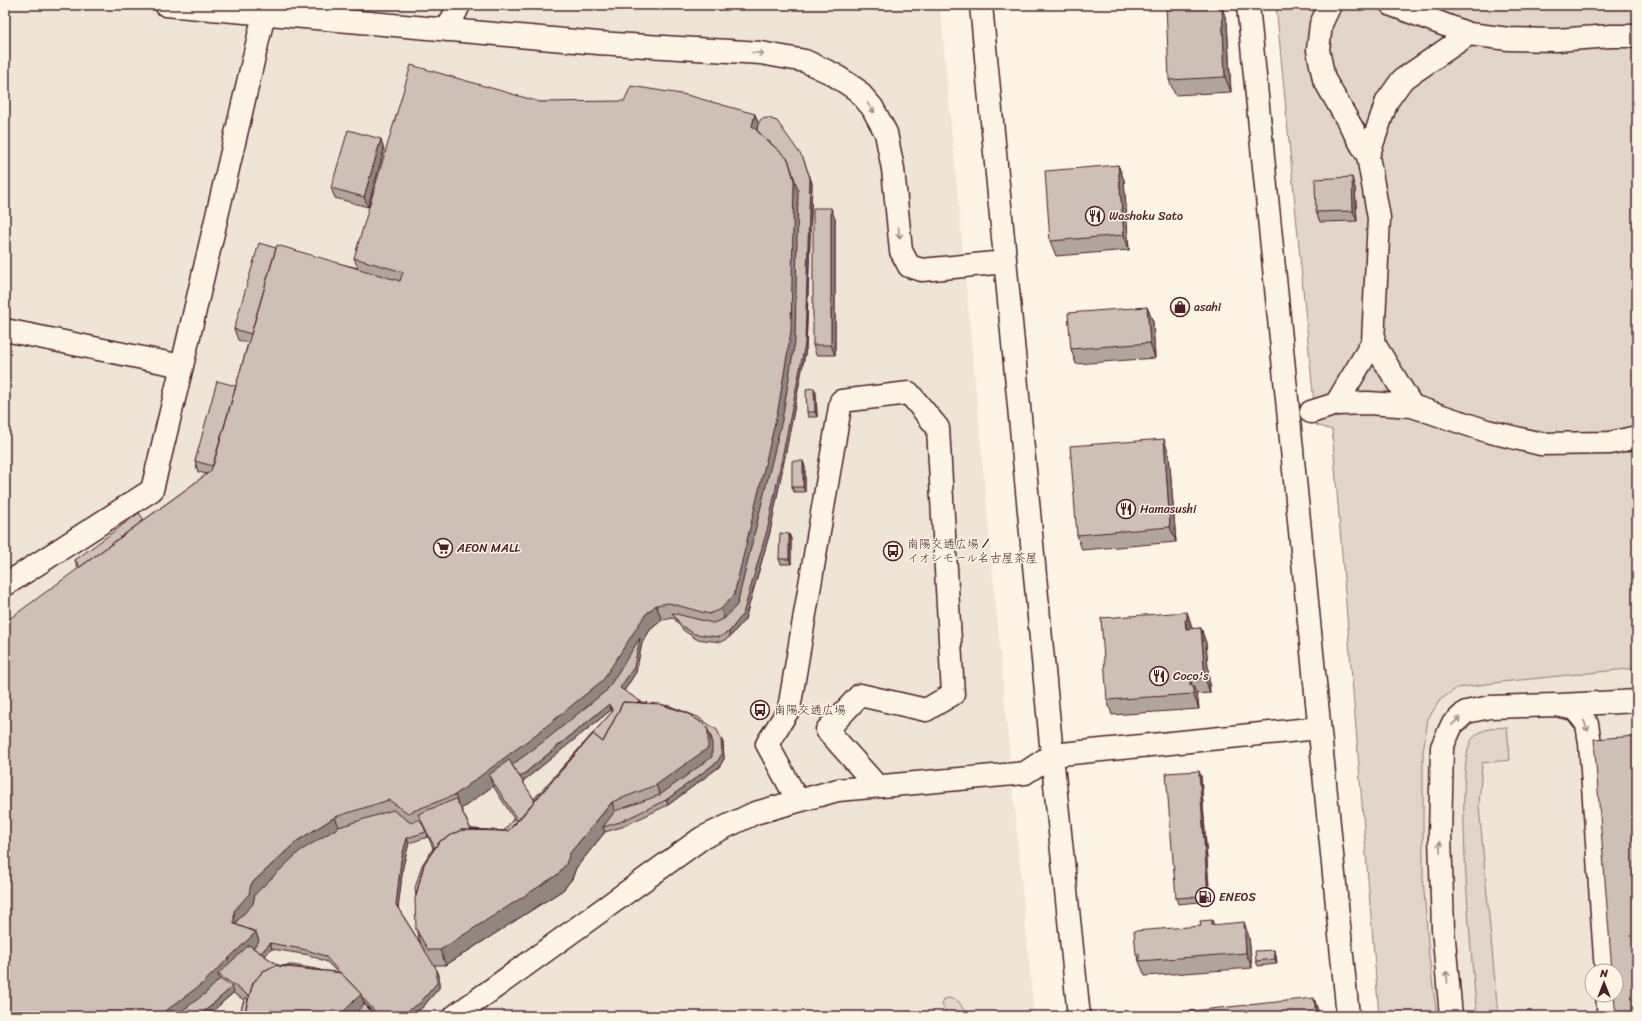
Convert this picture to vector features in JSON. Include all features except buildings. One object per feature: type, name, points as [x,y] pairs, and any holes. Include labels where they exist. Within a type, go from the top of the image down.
[{"type":"street","points":[[166,5],[598,43],[761,53],[805,60],[833,74],[857,90],[872,107],[886,133],[893,169],[901,251],[909,266],[922,270],[1005,262]]},
{"type":"street","points":[[447,30],[459,5]]},
{"type":"street","points":[[981,5],[1052,755],[1079,1016]]},
{"type":"street","points":[[1248,5],[1318,728],[1348,1016]]},
{"type":"street","points":[[1330,5],[1321,24],[1318,50],[1324,79],[1368,156],[1380,218],[1373,342],[1336,404]]},
{"type":"street","points":[[1392,5],[1469,34],[1509,39],[1556,40],[1611,36],[1637,36]]},
{"type":"street","points":[[5,585],[152,490],[264,14]]},
{"type":"street","points":[[1368,156],[1387,102],[1402,80],[1469,34]]},
{"type":"street","points":[[5,330],[182,366]]},
{"type":"street","points":[[1373,342],[1412,406]]},
{"type":"street","points":[[798,801],[767,744],[789,709],[841,401],[909,394],[938,428],[953,694],[926,710],[860,695],[828,730],[877,786]]},
{"type":"street","points":[[1311,412],[1336,404],[1368,403],[1412,406],[1487,431],[1541,444],[1610,443],[1637,437]]},
{"type":"street","points":[[1451,1016],[1443,929],[1440,844],[1442,747],[1452,724],[1466,712],[1490,707],[1637,701]]},
{"type":"street","points":[[1556,705],[1575,709],[1587,724],[1590,743],[1605,963]]},
{"type":"street","points":[[456,1016],[702,838],[755,813],[838,790],[1025,773],[1052,755],[1318,728]]},
{"type":"street","points":[[1608,1003],[1609,1016]]},
{"type":"shaded area","points":[[5,5],[940,5],[1034,1016],[5,1016]]},
{"type":"shaded area","points":[[1276,5],[1637,5],[1637,668],[1457,688],[1440,700],[1428,719],[1423,752],[1423,878],[1429,957],[1437,1016],[1379,1016],[1332,430],[1316,425]]},
{"type":"shaded area","points":[[1332,430],[1637,463],[1637,1016],[1379,1016]]},
{"type":"shaded area","points":[[1507,727],[1510,760],[1482,763],[1479,806],[1498,1016],[1477,1016],[1468,916],[1464,825],[1464,785],[1467,755],[1473,738],[1480,732],[1489,729]]},
{"type":"shaded area","points":[[949,998],[958,1001],[968,1016],[949,1016],[942,1005],[944,999]]},
{"type":"place","name":"Washoku Sato","points":[[1095,216]]},
{"type":"place","name":"asahi","points":[[1180,307]]},
{"type":"place","name":"Hamasushi","points":[[1126,509]]},
{"type":"place","name":"AEON MALL","points":[[443,548]]},
{"type":"place","name":"南陽交通広場 / イオンモール名古屋茶屋","points":[[893,551]]},
{"type":"place","name":"Coco's","points":[[1159,676]]},
{"type":"place","name":"南陽交通広場","points":[[760,710]]},
{"type":"place","name":"ENEOS","points":[[1205,897]]}]
